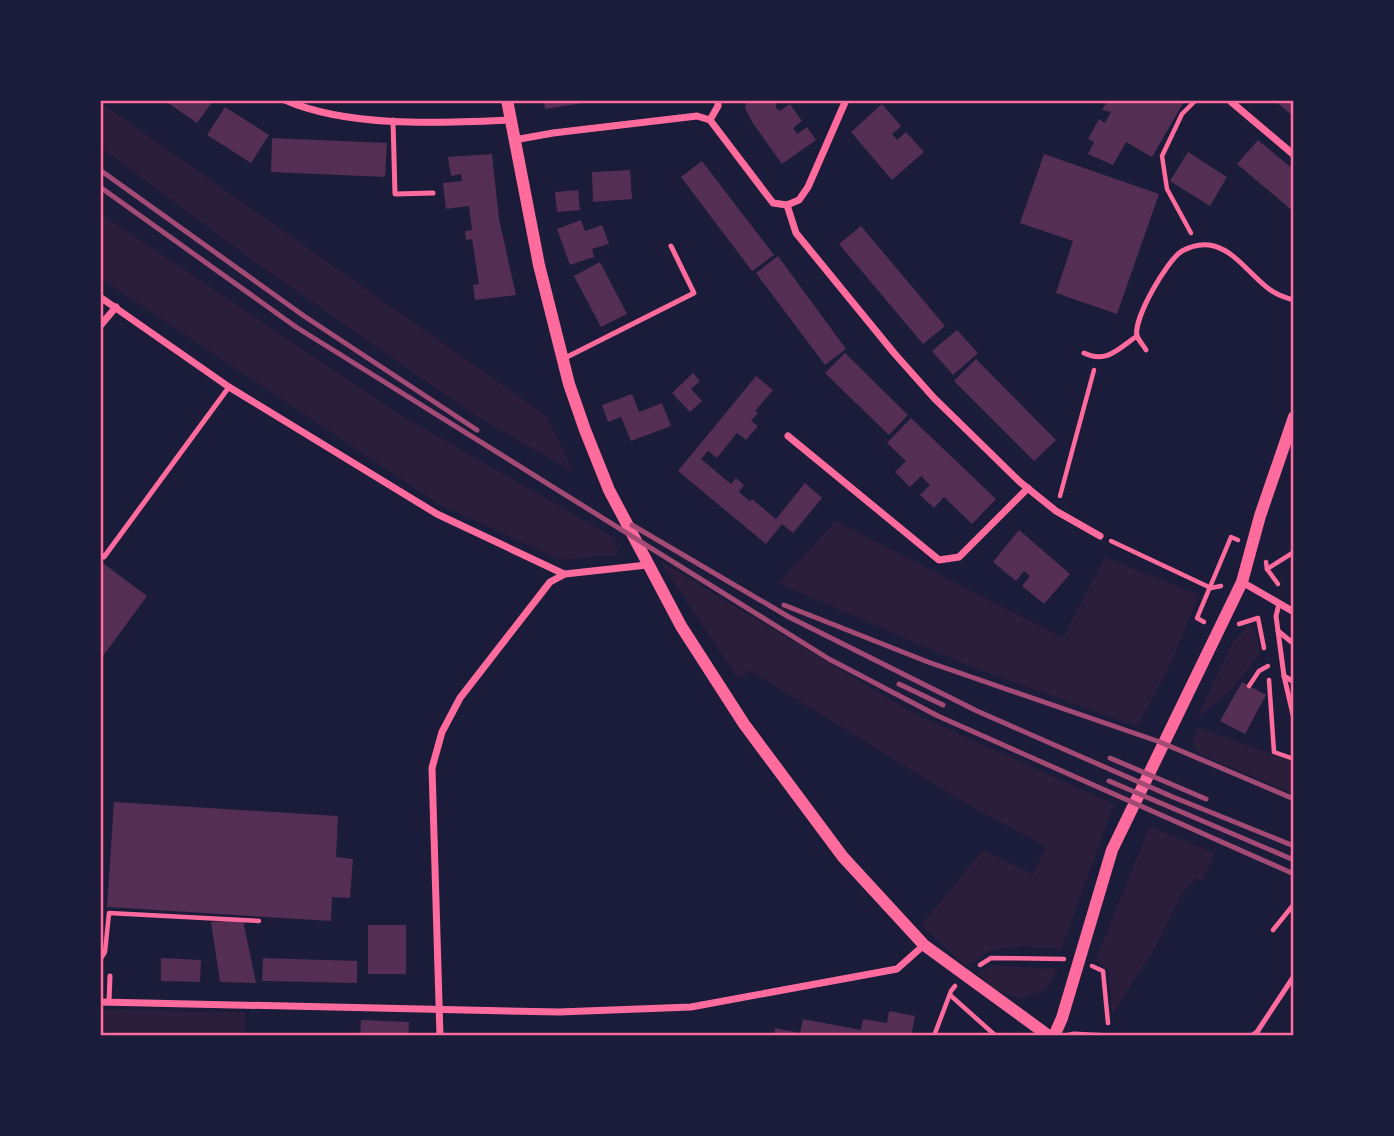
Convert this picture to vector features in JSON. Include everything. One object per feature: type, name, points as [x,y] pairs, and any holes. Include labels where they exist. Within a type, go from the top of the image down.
[{"type":"street","points":[[285,100],[324,113],[393,120],[455,123],[510,120]]},
{"type":"street","points":[[507,100],[539,265],[563,359],[585,430],[609,491],[681,626],[744,724],[843,857],[924,945],[1051,1036],[1079,960],[1112,850],[1241,582],[1294,417]]},
{"type":"street","points":[[710,120],[718,106],[718,100]]},
{"type":"street","points":[[514,140],[564,131],[697,116],[710,120],[773,202],[787,205],[799,200],[808,187],[846,100]]},
{"type":"street","points":[[1229,100],[1294,155]]},
{"type":"street","points":[[787,205],[796,233],[934,398],[1028,488],[1056,511],[1100,536]]},
{"type":"street","points":[[100,297],[229,387],[437,514],[565,574]]},
{"type":"street","points":[[100,326],[116,307]]},
{"type":"street","points":[[788,436],[939,559],[959,557],[1028,488]]},
{"type":"street","points":[[440,1036],[432,768],[442,732],[460,698],[548,584],[565,574],[647,565]]},
{"type":"street","points":[[1241,582],[1294,612]]},
{"type":"street","points":[[100,1002],[559,1012],[691,1007],[897,969],[924,945]]},
{"type":"lane","points":[[393,120],[395,194],[433,193]]},
{"type":"lane","points":[[563,359],[694,293],[671,246]]},
{"type":"lane","points":[[1146,350],[1137,336],[1138,324],[1145,306],[1170,262],[1182,252],[1196,246],[1215,246],[1233,257],[1270,289],[1294,300]]},
{"type":"lane","points":[[1084,353],[1097,359],[1107,357],[1137,336]]},
{"type":"lane","points":[[102,556],[229,387]]},
{"type":"lane","points":[[1279,604],[1276,616],[1284,676],[1294,719]]},
{"type":"lane","points":[[1278,631],[1294,644]]},
{"type":"lane","points":[[1284,676],[1294,682]]},
{"type":"lane","points":[[109,1002],[110,976]]},
{"type":"lane","points":[[1251,1036],[1294,976]]},
{"type":"lane","points":[[1065,1036],[1111,1036]]},
{"type":"path","points":[[1196,100],[1182,114],[1162,156],[1167,189],[1185,219],[1196,246]]},
{"type":"path","points":[[1056,511],[1097,359]]},
{"type":"path","points":[[1100,536],[1211,588],[1241,582]]},
{"type":"path","points":[[1267,569],[1294,552]]},
{"type":"path","points":[[1258,618],[1268,666],[1274,752],[1294,759]]},
{"type":"path","points":[[1250,686],[1259,671],[1268,666]]},
{"type":"path","points":[[1273,930],[1294,904]]},
{"type":"path","points":[[100,960],[105,952],[109,913],[259,921]]},
{"type":"path","points":[[934,1036],[949,995],[964,975],[991,958],[1079,960],[1103,971],[1111,1036]]},
{"type":"path","points":[[949,995],[996,1036]]},
{"type":"shaded area","points":[[100,102],[548,417],[573,472],[474,415],[248,257],[100,147]]},
{"type":"shaded area","points":[[100,213],[401,415],[615,538],[618,555],[561,560],[440,505],[100,278]]},
{"type":"shaded area","points":[[836,521],[1063,638],[1105,557],[1199,595],[1172,661],[1137,727],[964,664],[778,583]]},
{"type":"shaded area","points":[[660,561],[915,714],[1114,804],[1061,950],[1024,946],[990,951],[966,967],[921,925],[983,850],[1033,874],[1046,847],[965,803],[750,671],[738,678]]},
{"type":"shaded area","points":[[1248,626],[1254,627],[1259,655],[1232,689],[1196,719],[1233,642]]},
{"type":"shaded area","points":[[1198,728],[1294,761],[1294,794],[1199,754],[1192,745]]},
{"type":"shaded area","points":[[1150,826],[1214,853],[1203,881],[1195,879],[1182,894],[1157,944],[1112,1015],[1109,970],[1095,961]]},
{"type":"shaded area","points":[[991,965],[1058,969],[1046,990],[1021,999],[993,989],[978,974]]},
{"type":"shaded area","points":[[100,1009],[245,1012],[245,1036],[100,1036]]},
{"type":"building","points":[[164,100],[211,100],[213,101],[197,123]]},
{"type":"building","points":[[544,100],[583,100],[583,103],[545,109]]},
{"type":"building","points":[[746,100],[776,100],[776,108],[780,111],[790,104],[802,121],[793,128],[797,134],[807,127],[816,140],[782,164],[752,122],[745,108]]},
{"type":"building","points":[[1108,100],[1185,100],[1152,157],[1126,142],[1113,165],[1088,154],[1094,142],[1088,139],[1099,119],[1105,123],[1111,112],[1102,110]]},
{"type":"building","points":[[1274,100],[1294,100],[1294,117]]},
{"type":"building","points":[[882,104],[901,126],[892,134],[897,140],[906,132],[924,152],[892,180],[851,132]]},
{"type":"building","points":[[225,107],[269,135],[251,163],[207,135]]},
{"type":"building","points":[[272,138],[387,143],[385,177],[271,172]]},
{"type":"building","points":[[1258,140],[1294,170],[1294,212],[1237,164]]},
{"type":"building","points":[[1188,152],[1227,177],[1210,206],[1170,181]]},
{"type":"building","points":[[492,154],[499,219],[516,295],[475,300],[473,285],[479,284],[472,239],[466,240],[465,231],[472,230],[469,206],[446,209],[443,183],[462,181],[461,174],[451,176],[448,157]]},
{"type":"building","points":[[1044,154],[1159,194],[1117,314],[1056,293],[1073,241],[1020,223]]},
{"type":"building","points":[[702,161],[774,255],[752,271],[681,177]]},
{"type":"building","points":[[630,170],[632,199],[593,202],[592,172]]},
{"type":"building","points":[[578,190],[580,210],[557,212],[555,192]]},
{"type":"building","points":[[581,220],[585,231],[602,225],[609,244],[592,249],[594,257],[570,265],[557,229]]},
{"type":"building","points":[[861,226],[945,326],[923,344],[839,244]]},
{"type":"building","points":[[778,256],[846,349],[825,365],[756,273]]},
{"type":"building","points":[[600,262],[627,314],[601,327],[574,276]]},
{"type":"building","points":[[957,330],[978,353],[953,375],[932,351]]},
{"type":"building","points":[[845,353],[908,415],[889,435],[825,373]]},
{"type":"building","points":[[976,359],[1056,440],[1034,461],[954,381]]},
{"type":"building","points":[[693,373],[700,381],[691,389],[702,401],[690,412],[672,393]]},
{"type":"building","points":[[756,376],[773,390],[755,411],[758,413],[751,421],[758,426],[746,440],[737,433],[717,458],[708,451],[701,459],[731,484],[736,478],[744,485],[739,492],[776,519],[805,483],[822,498],[793,533],[782,524],[766,544],[678,471]]},
{"type":"building","points":[[632,394],[639,412],[662,403],[671,426],[631,441],[621,417],[608,422],[602,405]]},
{"type":"building","points":[[911,418],[996,499],[972,524],[944,497],[934,508],[920,495],[930,485],[921,476],[910,487],[895,472],[906,461],[887,443]]},
{"type":"building","points":[[1019,530],[1070,574],[1044,604],[1022,586],[1030,576],[1024,571],[1016,581],[993,562]]},
{"type":"building","points":[[100,561],[147,596],[100,660]]},
{"type":"building","points":[[1242,682],[1266,695],[1245,734],[1220,721]]},
{"type":"building","points":[[114,802],[338,816],[336,857],[353,859],[350,898],[332,897],[331,921],[107,907]]},
{"type":"building","points":[[243,920],[256,983],[220,982],[211,922]]},
{"type":"building","points":[[368,925],[406,925],[406,974],[368,974]]},
{"type":"building","points":[[161,958],[201,960],[200,982],[161,981]]},
{"type":"building","points":[[263,958],[357,961],[357,983],[262,981]]},
{"type":"building","points":[[889,1011],[915,1016],[911,1036],[774,1036],[775,1028],[800,1033],[803,1019],[861,1030],[863,1019],[887,1023]]},
{"type":"building","points":[[361,1020],[409,1022],[408,1036],[360,1036]]},
{"type":"building","points":[[247,1033],[291,1034],[291,1036],[247,1036]]},
{"type":"railway","points":[[100,170],[304,316],[477,430]]},
{"type":"railway","points":[[100,187],[296,327],[829,659],[938,716],[1294,874]]},
{"type":"railway","points":[[632,525],[789,617],[977,711],[1173,797],[1294,846]]},
{"type":"railway","points":[[784,605],[928,662],[1160,742],[1294,799]]},
{"type":"railway","points":[[899,684],[943,705]]},
{"type":"railway","points":[[1110,758],[1206,799]]},
{"type":"railway","points":[[1109,781],[1294,860]]}]
